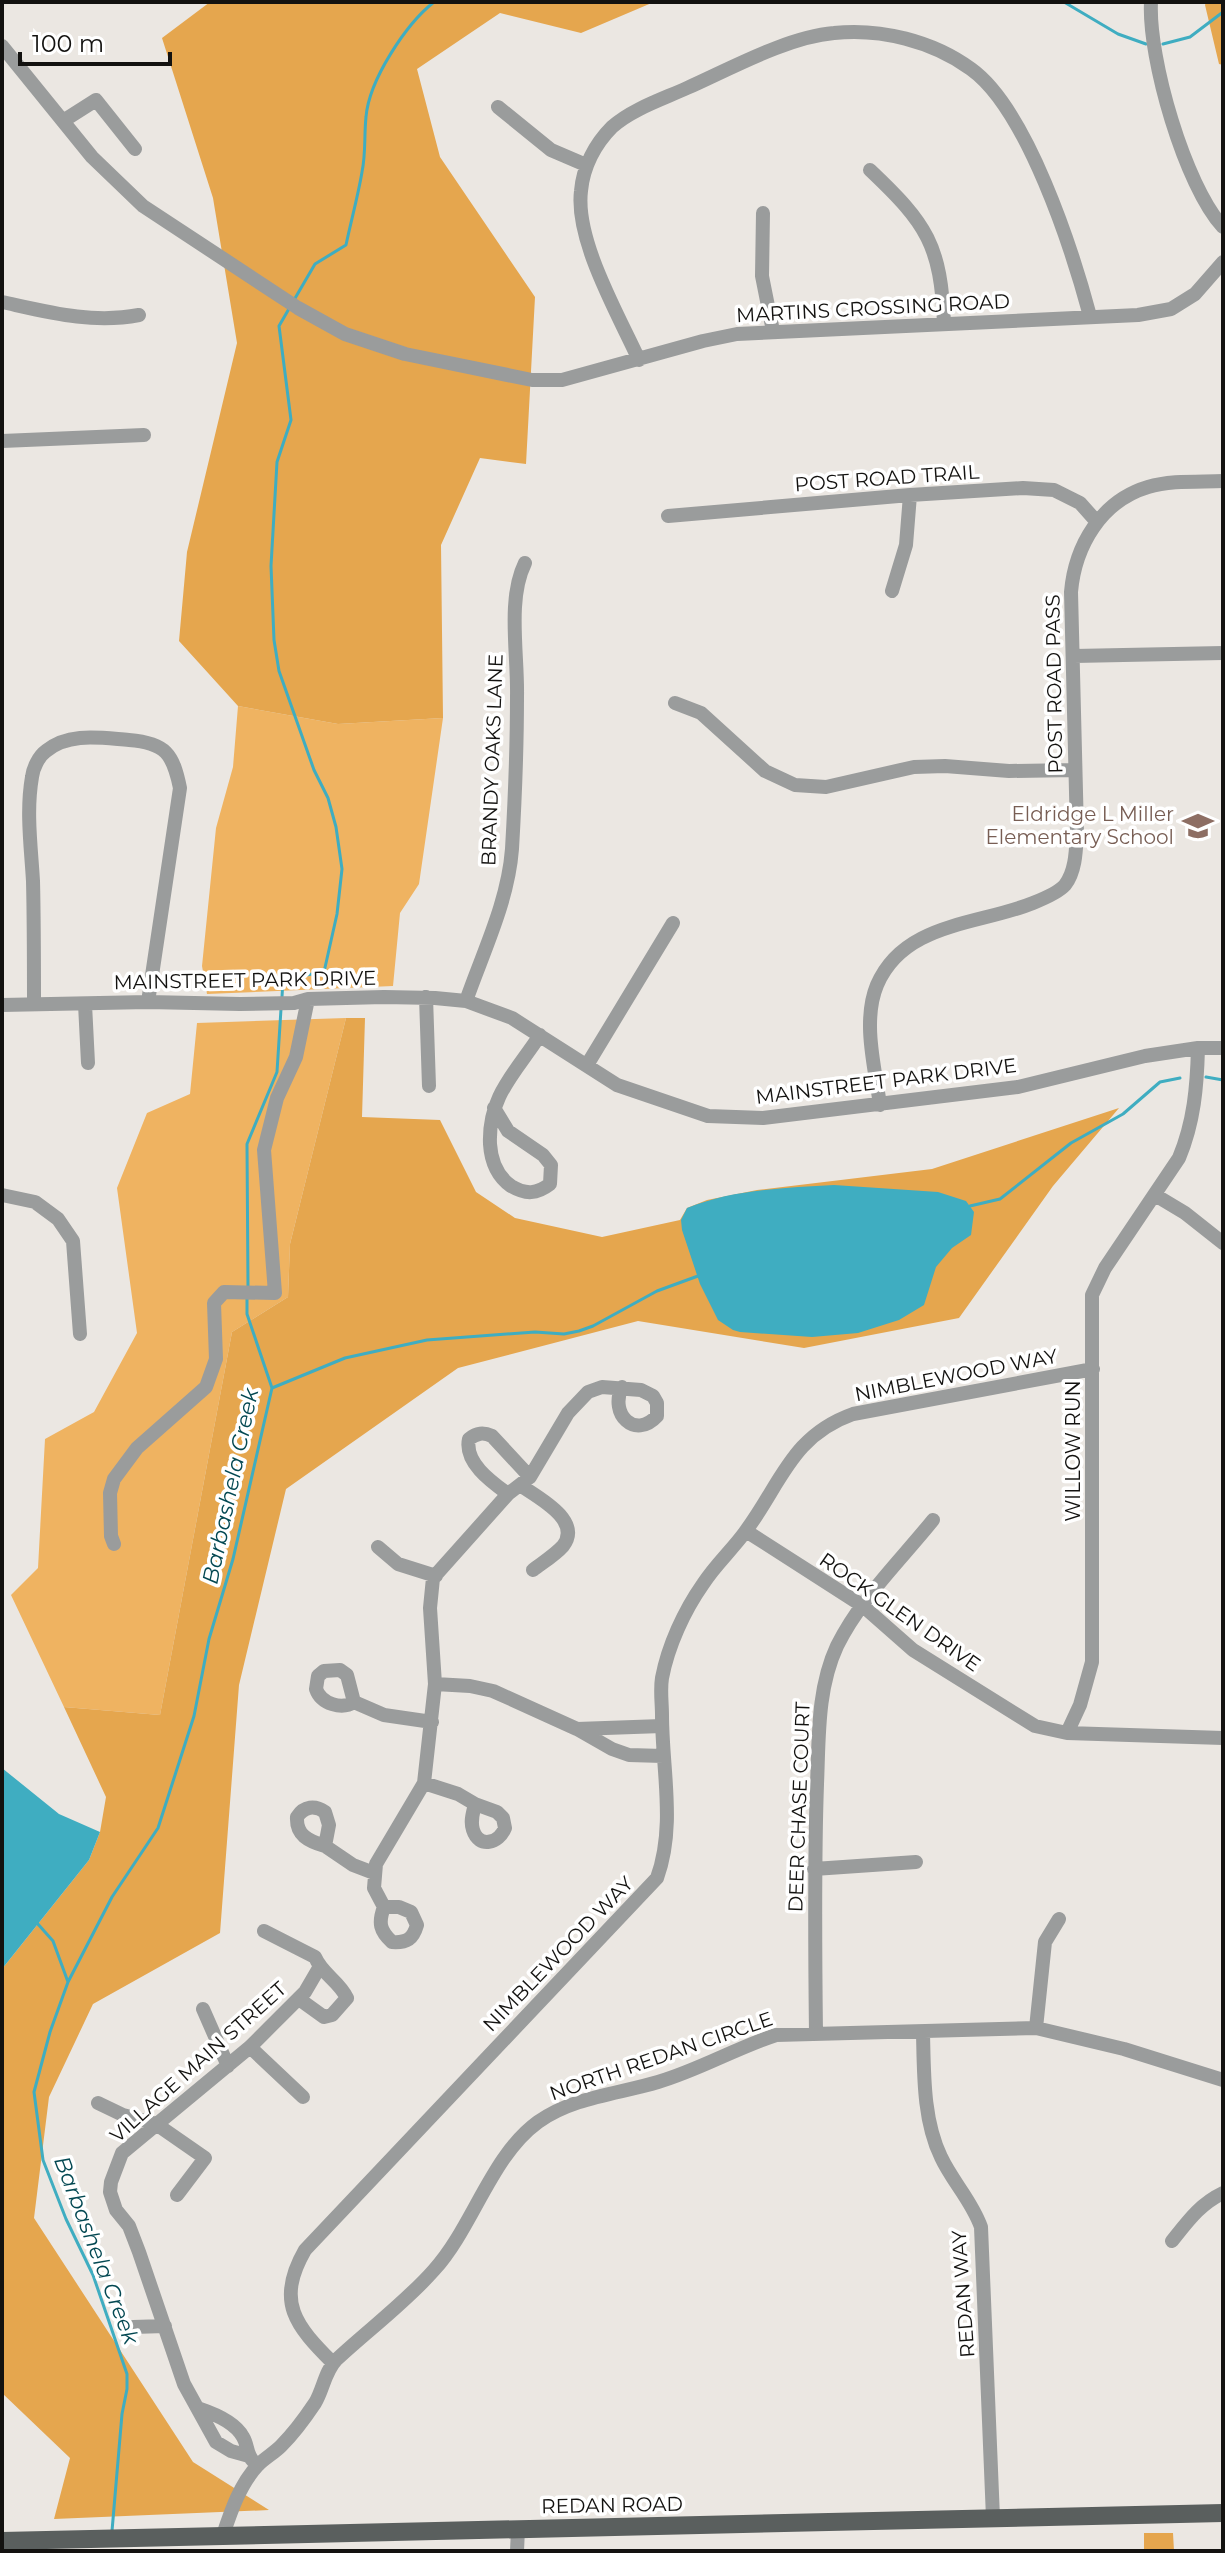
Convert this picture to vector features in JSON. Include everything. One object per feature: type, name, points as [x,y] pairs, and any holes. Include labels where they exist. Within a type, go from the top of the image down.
[{"type":"main road","name":"REDAN ROAD","points":[[2,2541],[1223,2513]]},
{"type":"street","points":[[1151,2],[1155,56],[1174,126],[1205,203],[1223,227]]},
{"type":"street","points":[[639,360],[587,243],[580,212],[586,165],[596,148],[613,126],[641,109],[784,46],[834,32],[891,35],[940,49],[973,70],[1000,99],[1027,145],[1075,259],[1090,316]]},
{"type":"street","name":"MARTINS CROSSING ROAD","points":[[2,46],[92,157],[143,206],[298,308],[345,334],[405,354],[532,380],[562,380],[737,334],[1138,315],[1171,309],[1195,294],[1223,262]]},
{"type":"street","points":[[63,121],[96,100],[135,149]]},
{"type":"street","points":[[498,107],[551,150],[586,165]]},
{"type":"street","points":[[870,170],[911,211],[937,257],[943,283],[944,324]]},
{"type":"street","points":[[763,213],[762,276],[773,331]]},
{"type":"street","points":[[2,302],[79,318],[120,319],[139,315]]},
{"type":"street","points":[[2,441],[144,435]]},
{"type":"street","name":"POST ROAD PASS","points":[[880,1105],[871,1014],[877,986],[887,968],[905,949],[926,934],[1020,909],[1044,899],[1065,885],[1074,863],[1077,832],[1071,592],[1072,574],[1080,546],[1097,522],[1124,498],[1149,487],[1223,481]]},
{"type":"street","name":"POST ROAD TRAIL","points":[[668,516],[1023,488],[1054,490],[1080,503],[1097,522]]},
{"type":"street","points":[[892,591],[906,545],[910,495]]},
{"type":"street","name":"BRANDY OAKS LANE","points":[[466,1001],[508,881],[517,696],[516,609],[518,577],[525,563]]},
{"type":"street","points":[[1074,656],[1223,653]]},
{"type":"street","points":[[675,703],[701,713],[765,771],[795,785],[826,787],[929,766],[1009,771],[1075,770]]},
{"type":"street","points":[[34,1004],[29,799],[32,772],[43,753],[64,739],[97,738],[143,741],[161,748],[175,764],[180,788],[148,1002]]},
{"type":"street","points":[[587,1065],[673,923]]},
{"type":"street","points":[[426,997],[429,1086]]},
{"type":"street","name":"MAINSTREET PARK DRIVE","points":[[2,1005],[274,1003],[426,997],[466,1001],[512,1018],[617,1085],[708,1116],[763,1118],[1018,1087],[1145,1056],[1198,1048],[1223,1048]]},
{"type":"street","points":[[114,1544],[110,1493],[114,1479],[137,1448],[206,1387],[216,1359],[214,1303],[224,1292],[275,1293],[264,1150],[277,1098],[296,1057],[301,1001]]},
{"type":"street","points":[[85,1004],[88,1063]]},
{"type":"street","points":[[494,1108],[508,1131],[543,1155],[551,1165],[550,1184],[542,1191],[531,1194],[522,1191],[501,1176],[491,1158],[490,1125],[494,1108],[506,1081],[540,1035]]},
{"type":"street","name":"WILLOW RUN","points":[[1067,1733],[1080,1705],[1092,1662],[1092,1295],[1105,1268],[1179,1158],[1196,1099],[1198,1048]]},
{"type":"street","points":[[2,1195],[35,1202],[58,1219],[73,1241],[80,1334]]},
{"type":"street","points":[[1155,1195],[1185,1213],[1223,1243]]},
{"type":"street","name":"NIMBLEWOOD WAY","points":[[333,2363],[305,2335],[294,2317],[293,2280],[297,2265],[305,2250],[657,1878],[663,1861],[667,1828],[661,1681],[670,1650],[703,1584],[746,1531],[797,1452],[814,1435],[839,1419],[902,1404],[1093,1369]]},
{"type":"street","points":[[384,1907],[374,1888],[374,1873],[386,1844],[424,1783],[435,1684],[430,1593],[433,1578],[519,1485],[582,1396],[595,1389],[622,1387]]},
{"type":"street","points":[[519,1485],[555,1510],[567,1524],[568,1535],[563,1546],[533,1570]]},
{"type":"street","name":"DEER CHASE COURT","points":[[816,2034],[814,1869],[821,1703],[836,1648],[849,1624],[933,1520]]},
{"type":"street","name":"ROCK GLEN DRIVE","points":[[746,1531],[863,1606],[913,1650],[939,1668],[1035,1726],[1067,1733],[1223,1738]]},
{"type":"street","points":[[378,1547],[398,1564],[436,1576]]},
{"type":"street","points":[[435,1684],[493,1691],[577,1729],[612,1749],[629,1755],[663,1756]]},
{"type":"street","points":[[354,1702],[384,1715],[432,1722]]},
{"type":"street","points":[[577,1729],[662,1726]]},
{"type":"street","points":[[424,1783],[458,1794],[475,1804]]},
{"type":"street","points":[[325,1846],[340,1858],[374,1873]]},
{"type":"street","points":[[814,1869],[916,1862]]},
{"type":"street","points":[[1036,2028],[1045,1942],[1059,1919]]},
{"type":"street","points":[[264,1931],[315,1957],[319,1968],[343,1989],[347,1998],[332,2015],[324,2017],[299,1999]]},
{"type":"street","name":"VILLAGE MAIN STREET","points":[[253,2461],[216,2442],[184,2384],[129,2226],[116,2210],[110,2192],[111,2182],[122,2153],[250,2047],[299,1999],[319,1968]]},
{"type":"street","points":[[203,2009],[228,2066]]},
{"type":"street","name":"NORTH REDAN CIRCLE","points":[[223,2535],[253,2461],[280,2447],[318,2399],[333,2363],[435,2270],[511,2151],[535,2124],[552,2113],[586,2099],[670,2078],[776,2035],[1036,2028],[1124,2049],[1223,2080]]},
{"type":"street","name":"REDAN WAY","points":[[923,2033],[932,2135],[981,2227],[993,2518]]},
{"type":"street","points":[[250,2047],[303,2097]]},
{"type":"street","points":[[98,2103],[123,2115],[156,2124],[205,2158],[177,2195]]},
{"type":"street","points":[[1172,2241],[1194,2213],[1223,2193]]},
{"type":"street","points":[[133,2327],[165,2326]]},
{"type":"street","points":[[200,2409],[223,2418],[243,2435],[253,2461]]},
{"type":"street","points":[[517,2551],[518,2529]]},
{"type":"shaded area","points":[[210,2],[654,2],[581,33],[500,13],[417,69],[440,157],[535,297],[526,464],[480,458],[441,545],[443,718],[338,724],[238,706],[179,641],[187,552],[237,343],[213,198],[162,38]]},
{"type":"shaded area","points":[[1206,2],[1223,2],[1223,65],[1219,64]]},
{"type":"shaded area","points":[[238,706],[338,724],[443,718],[419,884],[400,913],[393,986],[207,994],[202,966],[216,828],[233,767]]},
{"type":"shaded area","points":[[346,1018],[290,1244],[288,1297],[232,1332],[160,1715],[64,1707],[11,1595],[38,1568],[45,1439],[94,1412],[137,1333],[117,1188],[147,1113],[190,1094],[197,1023]]},
{"type":"shaded area","points":[[346,1018],[365,1018],[362,1117],[440,1120],[476,1192],[515,1218],[602,1237],[680,1220],[687,1208],[707,1200],[757,1190],[932,1169],[1119,1108],[1053,1186],[959,1318],[804,1348],[638,1321],[458,1368],[286,1489],[239,1685],[220,1933],[93,2004],[49,2097],[34,2218],[193,2462],[269,2510],[54,2519],[70,2458],[2,2393],[2,1969],[89,1860],[100,1832],[106,1797],[64,1707],[160,1715],[232,1332],[288,1297],[290,1244]]},
{"type":"shaded area","points":[[1144,2533],[1173,2533],[1174,2551],[1144,2551]]},
{"type":"water","points":[[834,1185],[938,1192],[966,1201],[974,1212],[971,1235],[952,1248],[936,1267],[924,1305],[899,1320],[858,1333],[812,1337],[740,1332],[718,1320],[700,1284],[682,1230],[681,1220],[687,1208],[741,1193]]},
{"type":"water","points":[[2,1768],[59,1814],[100,1832],[89,1860],[2,1969]]},
{"type":"waterway","name":"Barbashela Creek","points":[[294,300],[315,264],[346,245],[362,172],[366,117],[374,87],[401,38],[434,2]]},
{"type":"waterway","points":[[1064,2],[1118,34],[1146,44]]},
{"type":"waterway","points":[[1163,44],[1190,37],[1223,12]]},
{"type":"waterway","name":"Barbashela Creek","points":[[282,997],[283,979],[324,972],[337,914],[342,869],[328,798],[314,770],[279,671],[274,640],[271,566],[277,462],[291,420],[279,326],[290,307]]},
{"type":"waterway","name":"Barbashela Creek","points":[[248,1287],[247,1144],[277,1072],[281,1009]]},
{"type":"waterway","points":[[1206,1077],[1223,1080]]},
{"type":"waterway","points":[[970,1206],[1000,1199],[1071,1143],[1123,1114],[1160,1082],[1180,1078]]},
{"type":"waterway","points":[[272,1388],[345,1358],[427,1340],[579,1331],[657,1291],[698,1276]]},
{"type":"waterway","name":"Barbashela Creek","points":[[112,2531],[127,2374],[93,2275],[66,2219],[43,2160],[34,2092],[50,2032],[68,1982],[112,1897],[158,1828],[194,1716],[209,1639],[233,1559],[272,1388],[247,1314],[247,1298]]},
{"type":"waterway","points":[[37,1923],[53,1941],[68,1982]]},
{"type":"place","name":"Eldridge L Miller Elementary School","points":[[1198,826]]}]
